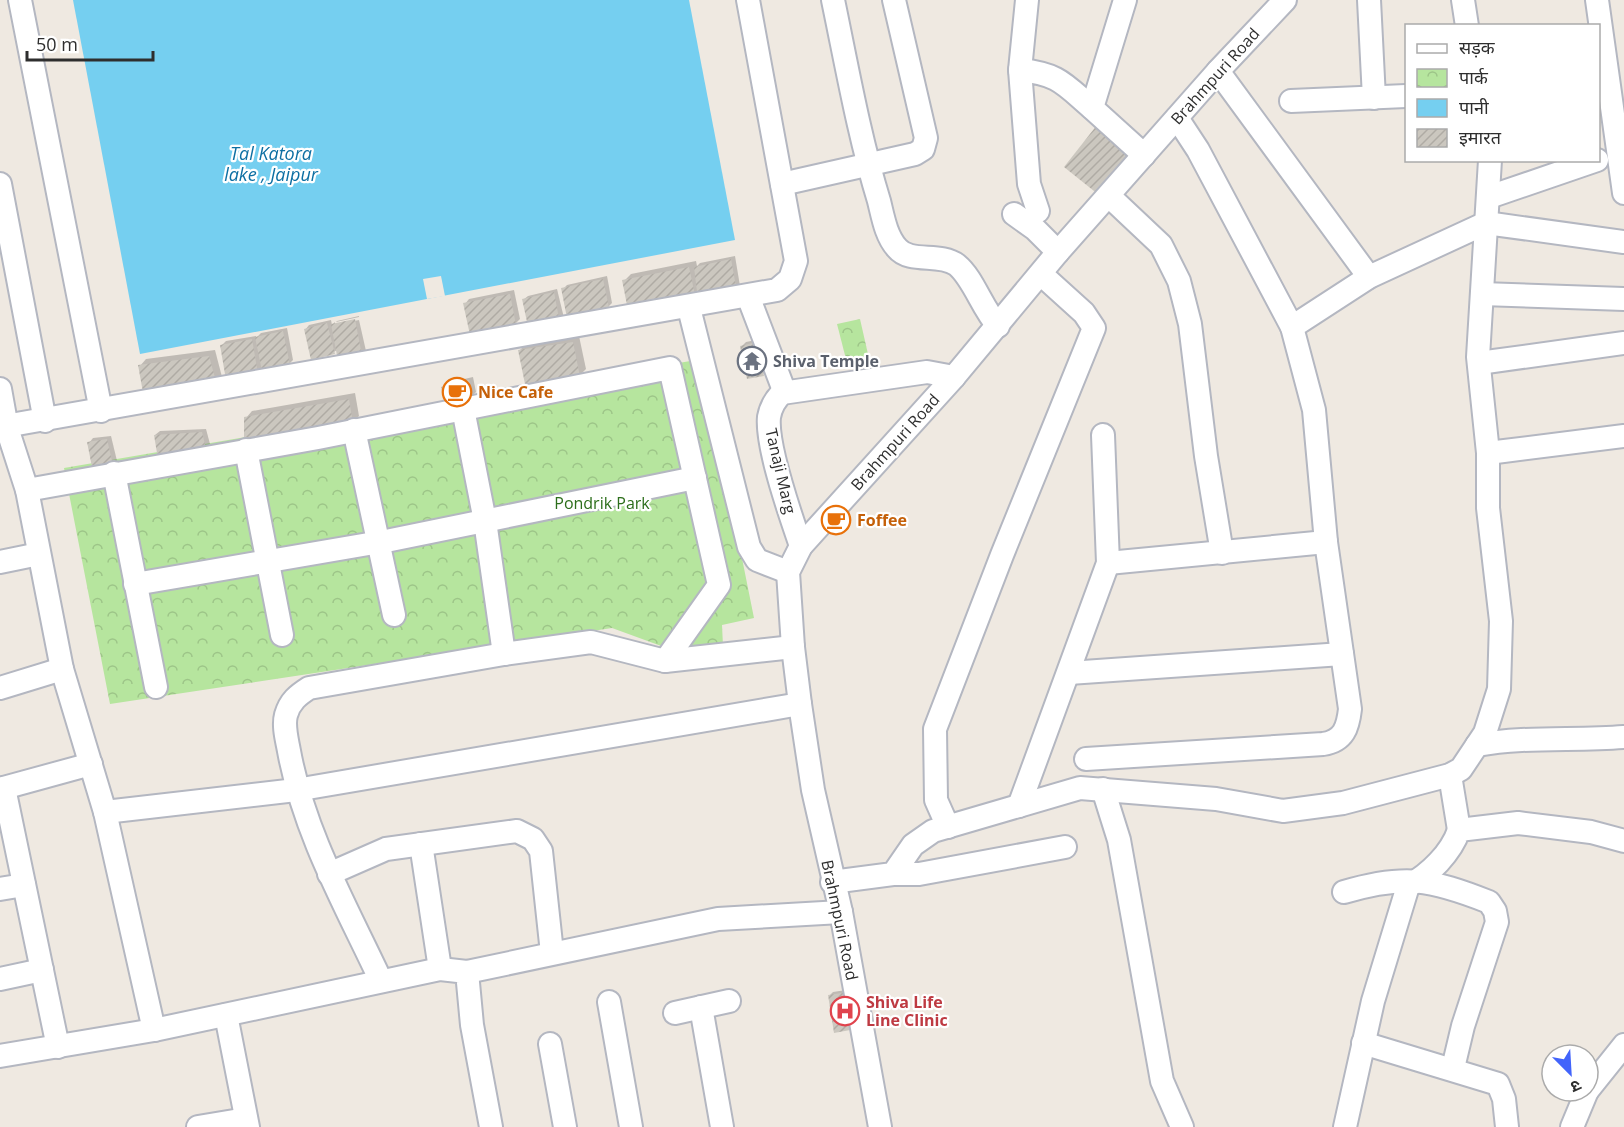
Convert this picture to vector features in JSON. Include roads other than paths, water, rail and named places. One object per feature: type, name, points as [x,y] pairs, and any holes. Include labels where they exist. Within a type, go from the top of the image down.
[{"type":"street","points":[[20,0],[100,411]]},
{"type":"street","points":[[4,427],[689,308],[777,290],[790,279],[796,261],[748,0]]},
{"type":"street","points":[[833,0],[867,164],[890,238],[898,250],[911,255],[942,257],[956,265],[968,277],[984,310],[998,326]]},
{"type":"street","points":[[782,184],[915,154],[922,149],[926,138],[894,0]]},
{"type":"street","points":[[1027,0],[1020,70],[1029,184],[1038,212]]},
{"type":"street","points":[[1092,108],[1125,0]]},
{"type":"street","name":"Brahmpuri Road","points":[[880,1127],[841,912],[832,882],[813,790],[793,647],[788,572],[801,546],[998,326],[1042,275],[1058,252],[1218,71],[1285,0]]},
{"type":"street","points":[[1369,0],[1374,98]]},
{"type":"street","points":[[1464,0],[1467,24]]},
{"type":"street","points":[[1597,0],[1599,24]]},
{"type":"street","points":[[1600,38],[1609,154],[1624,193]]},
{"type":"street","points":[[1020,70],[1046,73],[1060,80],[1144,155]]},
{"type":"street","points":[[1218,71],[1369,278]]},
{"type":"street","points":[[1291,101],[1405,96]]},
{"type":"street","points":[[1086,759],[1334,742],[1348,728],[1350,709],[1326,542],[1314,410],[1292,327],[1198,150],[1177,118]]},
{"type":"street","points":[[893,874],[913,845],[933,831],[1080,788],[1216,799],[1283,811],[1342,803],[1450,775],[1461,769],[1485,733],[1499,689],[1501,621],[1488,508],[1488,453],[1479,363],[1490,162]]},
{"type":"street","points":[[1489,197],[1587,162]]},
{"type":"street","points":[[0,184],[45,421]]},
{"type":"street","points":[[1109,196],[1161,245],[1179,280],[1190,324],[1206,456],[1222,553]]},
{"type":"street","points":[[1014,214],[1035,229],[1058,252]]},
{"type":"street","points":[[1292,327],[1369,278],[1486,223],[1624,242]]},
{"type":"street","points":[[948,827],[936,800],[935,729],[1002,555],[1094,328],[1084,313],[1042,275]]},
{"type":"street","points":[[1482,294],[1624,299]]},
{"type":"street","points":[[748,296],[782,385]]},
{"type":"street","points":[[689,308],[749,547],[757,560],[788,572]]},
{"type":"street","points":[[1479,363],[1624,343]]},
{"type":"street","points":[[27,490],[354,430],[670,368],[719,585],[664,661]]},
{"type":"street","name":"Tanaji Marg","points":[[801,546],[788,508],[771,435],[769,418],[773,403],[782,393],[927,372],[954,376]]},
{"type":"street","points":[[0,390],[4,427],[27,490],[62,669],[105,812],[154,1030]]},
{"type":"street","points":[[463,409],[485,521],[504,654]]},
{"type":"street","points":[[354,430],[394,615]]},
{"type":"street","points":[[1019,806],[1108,563],[1102,435]]},
{"type":"street","points":[[1488,453],[1624,436]]},
{"type":"street","points":[[246,450],[282,635]]},
{"type":"street","points":[[114,473],[156,687]]},
{"type":"street","points":[[135,584],[380,542],[695,478]]},
{"type":"street","points":[[1108,563],[1326,542]]},
{"type":"street","points":[[0,562],[39,554]]},
{"type":"street","points":[[381,981],[329,874],[296,790],[285,729],[286,716],[293,698],[309,688],[504,654],[591,642],[664,661],[793,647]]},
{"type":"street","points":[[1069,673],[1342,654]]},
{"type":"street","points":[[0,688],[62,669]]},
{"type":"street","points":[[105,812],[296,790],[800,704]]},
{"type":"street","points":[[1477,745],[1529,738],[1564,740],[1624,737]]},
{"type":"street","points":[[58,1047],[2,788],[91,764]]},
{"type":"street","points":[[1345,1127],[1373,1001],[1408,886],[1419,880],[1453,846],[1459,830],[1450,775]]},
{"type":"street","points":[[1103,789],[1119,840],[1162,1081],[1182,1127]]},
{"type":"street","points":[[1459,830],[1518,823],[1591,832],[1624,841]]},
{"type":"street","points":[[329,874],[386,849],[517,831],[533,839],[541,851],[552,953]]},
{"type":"street","points":[[421,844],[440,969]]},
{"type":"street","points":[[832,882],[893,874],[919,874],[1065,847]]},
{"type":"street","points":[[1344,892],[1379,882],[1419,880],[1489,902],[1495,911],[1497,922],[1463,1026],[1453,1068]]},
{"type":"street","points":[[0,889],[24,885]]},
{"type":"street","points":[[0,1056],[154,1030],[440,969],[467,972],[718,919],[841,912]]},
{"type":"street","points":[[0,979],[42,970]]},
{"type":"street","points":[[467,972],[472,1025],[491,1127]]},
{"type":"street","points":[[675,1013],[729,1001]]},
{"type":"street","points":[[609,1002],[631,1127]]},
{"type":"street","points":[[700,1007],[722,1127]]},
{"type":"street","points":[[198,1127],[247,1123],[226,1015]]},
{"type":"street","points":[[1364,1043],[1453,1068],[1498,1084],[1504,1099],[1507,1127]]},
{"type":"street","points":[[550,1044],[565,1127]]},
{"type":"street","points":[[1600,1075],[1624,1045]]},
{"type":"street","points":[[1572,1127],[1582,1103]]},
{"type":"water","name":"Tal Katora lake , Jaipur","points":[[73,0],[689,0],[735,240],[140,354]]},
{"type":"place","name":"Shiva Temple","points":[[752,361]]},
{"type":"place","name":"Nice Cafe","points":[[457,392]]},
{"type":"place","name":"Foffee","points":[[836,520]]},
{"type":"place","name":"Shiva Life Line Clinic","points":[[845,1011]]},
{"type":"park label","name":"Pondrik Park","points":[[602,503]]}]
